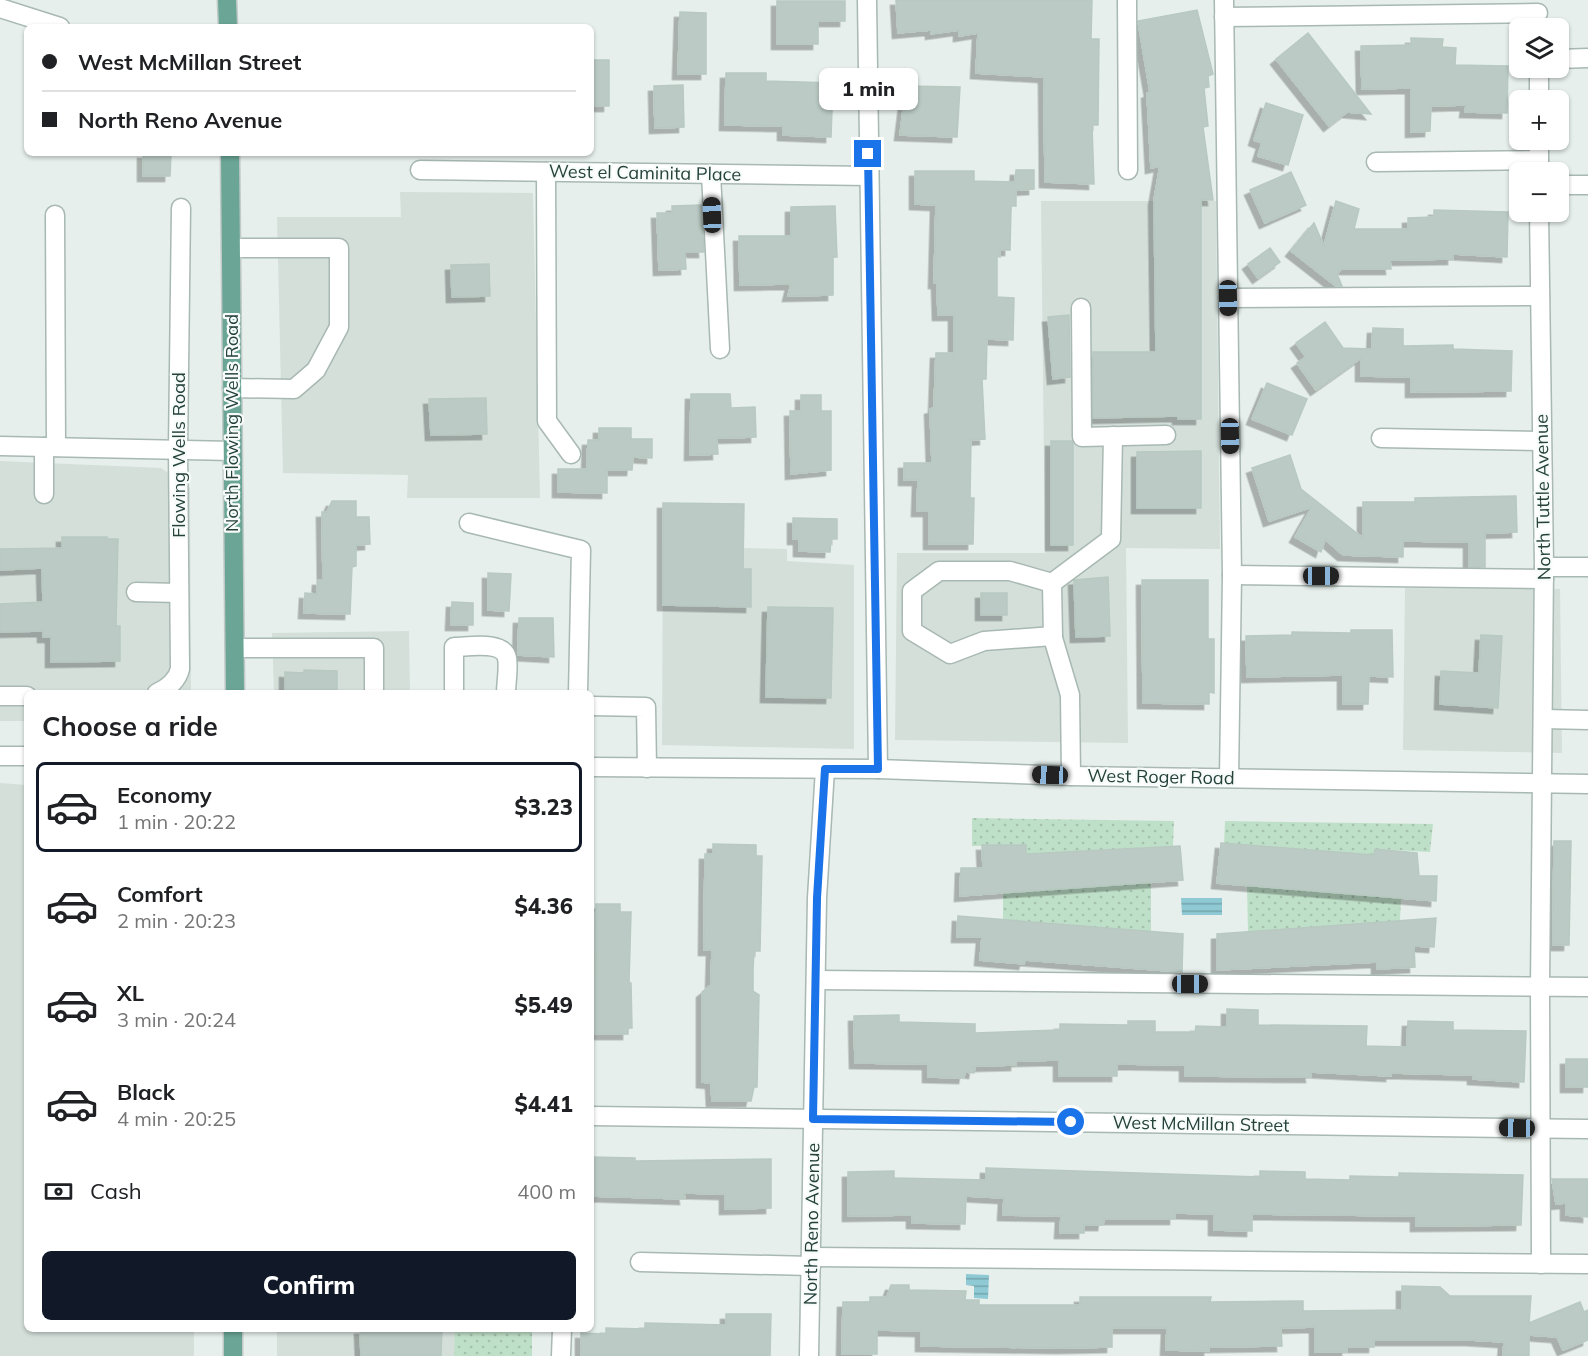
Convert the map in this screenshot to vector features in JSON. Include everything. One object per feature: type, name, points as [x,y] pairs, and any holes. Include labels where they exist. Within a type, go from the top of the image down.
[{"type":"main road","points":[[227,0],[228,24]]},
{"type":"main road","name":"North Flowing Wells Road","points":[[230,156],[236,690]]},
{"type":"main road","points":[[233,1332],[233,1356]]},
{"type":"street","points":[[867,0],[878,769]]},
{"type":"street","points":[[1127,0],[1128,170]]},
{"type":"street","points":[[0,8],[51,24]]},
{"type":"street","points":[[1229,778],[1232,575],[1224,8],[1538,14]]},
{"type":"street","points":[[1569,59],[1588,58]]},
{"type":"street","points":[[1376,162],[1509,165]]},
{"type":"street","name":"West el Caminita Place","points":[[420,170],[869,176]]},
{"type":"street","points":[[546,172],[547,421],[571,454]]},
{"type":"street","points":[[711,174],[720,349]]},
{"type":"street","points":[[1569,185],[1588,185]]},
{"type":"street","name":"Flowing Wells Road","points":[[163,690],[178,677],[180,669],[178,450],[181,208]]},
{"type":"street","points":[[44,494],[50,447],[55,215]]},
{"type":"street","name":"North Tuttle Avenue","points":[[1539,222],[1545,573],[1540,987],[1541,1264]]},
{"type":"street","points":[[231,248],[339,248],[339,327],[316,370],[294,388],[232,388]]},
{"type":"street","points":[[1228,298],[1540,296]]},
{"type":"street","points":[[1081,308],[1082,437],[1166,435]]},
{"type":"street","points":[[1052,583],[1111,539],[1113,436]]},
{"type":"street","points":[[1381,438],[1541,441]]},
{"type":"street","points":[[0,446],[232,451]]},
{"type":"street","points":[[469,523],[581,550],[578,690]]},
{"type":"street","points":[[1232,575],[1545,573],[1588,567]]},
{"type":"street","points":[[1052,583],[1010,570],[939,571],[912,591],[912,631],[950,654],[984,641],[1053,636]]},
{"type":"street","points":[[1052,583],[1053,636],[1070,695],[1071,776]]},
{"type":"street","points":[[136,592],[179,593]]},
{"type":"street","points":[[454,690],[453,647],[490,646],[501,649],[507,657],[506,690]]},
{"type":"street","points":[[235,648],[374,648],[374,690]]},
{"type":"street","points":[[0,696],[24,696]]},
{"type":"street","points":[[594,706],[646,707],[647,768]]},
{"type":"street","points":[[1544,719],[1588,720]]},
{"type":"street","points":[[0,756],[24,756]]},
{"type":"street","name":"West Roger Road","points":[[594,767],[878,769],[1071,776],[1588,784]]},
{"type":"street","name":"North Reno Avenue","points":[[809,1356],[817,898],[825,769]]},
{"type":"street","points":[[816,980],[1588,987]]},
{"type":"street","name":"West McMillan Street","points":[[594,1116],[1588,1129]]},
{"type":"street","points":[[640,1262],[1588,1264]]},
{"type":"street","points":[[561,1356],[562,1332]]},
{"type":"shaded area","points":[[400,192],[533,193],[540,498],[407,498],[408,475],[283,473],[277,217],[401,217]]},
{"type":"shaded area","points":[[1041,201],[1216,201],[1220,549],[1126,548],[1128,743],[895,740],[897,553],[1045,553]]},
{"type":"shaded area","points":[[0,461],[161,468],[190,488],[191,690],[24,690],[24,721],[0,721]]},
{"type":"shaded area","points":[[663,503],[744,504],[743,548],[787,549],[787,561],[854,565],[854,749],[662,745]]},
{"type":"shaded area","points":[[1405,588],[1560,589],[1562,753],[1403,750]]},
{"type":"shaded area","points":[[409,631],[410,690],[274,690],[272,633]]},
{"type":"shaded area","points":[[0,783],[24,785],[24,1332],[194,1332],[194,1356],[0,1356]]},
{"type":"shaded area","points":[[277,1332],[532,1332],[532,1356],[277,1356]]},
{"type":"green space","points":[[972,818],[1174,821],[1173,846],[1026,854],[1025,845],[972,846]]},
{"type":"green space","points":[[1225,821],[1433,824],[1430,852],[1375,849],[1374,855],[1224,844]]},
{"type":"green space","points":[[1151,882],[1151,932],[1003,920],[1003,893]]},
{"type":"green space","points":[[1247,886],[1401,898],[1400,921],[1248,932]]},
{"type":"green space","points":[[455,1332],[532,1332],[532,1356],[454,1356]]},
{"type":"water","points":[[1181,898],[1222,898],[1222,915],[1182,915]]},
{"type":"water","points":[[966,1274],[989,1275],[988,1299],[974,1298],[974,1286],[966,1285]]},
{"type":"building","points":[[896,0],[1092,0],[1091,39],[1099,39],[1098,125],[1092,125],[1094,184],[1045,182],[1044,77],[976,73],[978,33],[959,36],[959,30],[931,34],[931,30],[898,33]]},
{"type":"building","points":[[777,1],[845,1],[845,21],[818,21],[818,44],[777,44]]},
{"type":"building","points":[[1197,10],[1213,74],[1208,76],[1209,87],[1204,88],[1208,126],[1203,127],[1213,200],[1201,200],[1201,419],[1178,419],[1178,416],[1093,418],[1093,352],[1156,352],[1154,200],[1160,166],[1151,168],[1147,93],[1150,92],[1138,21]]},
{"type":"building","points":[[680,12],[706,13],[706,74],[678,74]]},
{"type":"building","points":[[1308,33],[1371,114],[1347,112],[1329,126],[1276,59]]},
{"type":"building","points":[[1411,38],[1443,39],[1442,47],[1456,48],[1455,65],[1508,66],[1507,113],[1465,112],[1466,105],[1431,106],[1430,131],[1411,132],[1411,88],[1362,89],[1361,46],[1411,45]]},
{"type":"building","points":[[594,60],[609,60],[609,106],[594,106]]},
{"type":"building","points":[[726,73],[766,73],[766,81],[833,83],[831,137],[783,135],[783,126],[725,125]]},
{"type":"building","points":[[683,85],[684,127],[655,128],[654,86]]},
{"type":"building","points":[[906,86],[960,87],[957,137],[900,135]]},
{"type":"building","points":[[1266,103],[1303,115],[1288,165],[1258,156],[1262,143],[1254,140]]},
{"type":"building","points":[[143,156],[171,156],[170,176],[143,176]]},
{"type":"building","points":[[1016,170],[1034,170],[1034,189],[1016,190],[1016,206],[1011,206],[1010,250],[1000,250],[1000,257],[997,256],[997,297],[1014,298],[1013,340],[987,339],[986,379],[982,379],[985,439],[971,440],[970,498],[974,498],[973,544],[929,544],[929,511],[917,511],[918,480],[904,480],[904,463],[932,463],[930,409],[934,408],[936,353],[954,353],[954,315],[938,315],[937,283],[934,283],[936,205],[915,204],[915,171],[974,171],[974,181],[1015,182]]},
{"type":"building","points":[[1291,172],[1306,205],[1265,223],[1250,190]]},
{"type":"building","points":[[1336,201],[1359,209],[1354,229],[1408,229],[1408,218],[1434,217],[1434,210],[1508,212],[1507,257],[1453,254],[1453,259],[1390,260],[1391,269],[1341,269],[1337,274],[1342,286],[1336,286],[1291,251],[1314,223],[1324,246]]},
{"type":"building","points":[[701,205],[704,252],[685,252],[686,269],[659,270],[657,213],[672,213],[672,206]]},
{"type":"building","points":[[835,206],[837,257],[833,257],[833,295],[788,296],[791,284],[740,285],[739,236],[791,236],[791,207]]},
{"type":"building","points":[[1270,248],[1280,262],[1258,278],[1248,264]]},
{"type":"building","points":[[489,264],[490,296],[452,297],[451,265]]},
{"type":"building","points":[[1069,315],[1070,377],[1053,379],[1048,317]]},
{"type":"building","points":[[1325,322],[1343,348],[1372,349],[1373,328],[1403,329],[1403,346],[1453,345],[1453,349],[1512,351],[1511,391],[1411,392],[1411,377],[1361,376],[1361,358],[1316,390],[1297,363],[1306,357],[1296,343]]},
{"type":"building","points":[[1267,383],[1307,399],[1292,435],[1252,419]]},
{"type":"building","points":[[691,394],[730,394],[731,408],[755,407],[756,437],[717,438],[718,454],[690,455]]},
{"type":"building","points":[[801,395],[821,395],[821,411],[831,411],[831,470],[791,474],[790,411],[801,411]]},
{"type":"building","points":[[486,398],[487,434],[431,435],[429,399]]},
{"type":"building","points":[[599,428],[631,428],[631,439],[652,439],[652,458],[633,457],[632,470],[607,470],[607,493],[558,492],[558,469],[587,469],[588,440],[599,440]]},
{"type":"building","points":[[1051,441],[1072,441],[1073,444],[1073,545],[1051,545]]},
{"type":"building","points":[[1201,451],[1201,508],[1137,508],[1137,452]]},
{"type":"building","points":[[1290,455],[1301,489],[1363,538],[1363,502],[1415,502],[1415,498],[1516,496],[1517,532],[1485,533],[1485,567],[1469,567],[1469,542],[1403,541],[1403,557],[1343,555],[1325,539],[1321,552],[1295,537],[1312,507],[1269,521],[1252,468]]},
{"type":"building","points":[[332,501],[356,501],[356,517],[369,517],[370,544],[356,545],[356,566],[352,567],[350,614],[304,613],[305,593],[317,594],[318,580],[323,580],[322,512],[327,512]]},
{"type":"building","points":[[663,503],[744,504],[743,569],[751,569],[751,607],[663,605]]},
{"type":"building","points":[[793,518],[837,519],[837,539],[831,539],[830,552],[799,551],[799,539],[793,539]]},
{"type":"building","points":[[62,537],[118,539],[116,626],[120,626],[120,661],[51,662],[51,637],[43,637],[43,631],[0,632],[0,604],[43,602],[42,568],[0,570],[0,549],[62,548]]},
{"type":"building","points":[[488,573],[511,574],[509,611],[488,610]]},
{"type":"building","points":[[1108,577],[1110,636],[1076,637],[1074,580]]},
{"type":"building","points":[[1142,580],[1208,580],[1208,639],[1214,639],[1214,693],[1209,692],[1209,704],[1143,703]]},
{"type":"building","points":[[981,593],[1007,593],[1007,615],[981,615]]},
{"type":"building","points":[[452,602],[473,603],[473,625],[451,625]]},
{"type":"building","points":[[768,607],[833,608],[831,698],[766,697]]},
{"type":"building","points":[[519,618],[553,618],[554,657],[518,655]]},
{"type":"building","points":[[1351,630],[1392,630],[1393,677],[1369,676],[1368,704],[1343,704],[1343,675],[1247,677],[1246,636],[1292,635],[1292,632],[1351,633]]},
{"type":"building","points":[[1481,635],[1502,636],[1498,708],[1440,704],[1441,671],[1479,673]]},
{"type":"building","points":[[304,670],[337,671],[337,690],[285,690],[285,672],[304,673]]},
{"type":"building","points":[[1554,841],[1571,841],[1569,945],[1553,945]]},
{"type":"building","points":[[1221,843],[1374,855],[1375,849],[1417,853],[1419,876],[1437,876],[1436,901],[1217,883]]},
{"type":"building","points":[[713,844],[756,845],[756,856],[762,856],[760,951],[754,951],[753,969],[753,991],[759,995],[757,1087],[754,1087],[751,1101],[712,1101],[711,1083],[702,1082],[702,992],[711,985],[712,950],[704,950],[705,854],[713,854]]},
{"type":"building","points":[[982,845],[1026,845],[1026,854],[1180,846],[1183,880],[960,896],[961,868],[983,868]]},
{"type":"building","points":[[596,904],[620,904],[620,912],[631,912],[629,983],[631,983],[632,1028],[628,1028],[628,1034],[594,1034]]},
{"type":"building","points":[[958,916],[1183,934],[1182,972],[1025,960],[1024,964],[980,960],[982,937],[957,937]]},
{"type":"building","points":[[1436,918],[1434,947],[1414,946],[1415,967],[1377,969],[1377,962],[1217,970],[1217,934]]},
{"type":"building","points":[[1227,1009],[1258,1010],[1258,1025],[1367,1026],[1366,1046],[1407,1047],[1408,1021],[1453,1022],[1453,1030],[1526,1031],[1524,1082],[1473,1079],[1473,1075],[1391,1073],[1391,1076],[1310,1072],[1311,1077],[1185,1076],[1185,1065],[1117,1064],[1117,1076],[1059,1076],[1059,1060],[1016,1061],[1016,1065],[975,1066],[974,1073],[965,1072],[964,1078],[928,1077],[928,1064],[855,1063],[854,1016],[899,1015],[899,1022],[975,1024],[975,1033],[1060,1030],[1060,1024],[1128,1025],[1128,1021],[1155,1021],[1155,1032],[1195,1032],[1196,1026],[1227,1027]]},
{"type":"building","points":[[1566,1059],[1588,1059],[1588,1087],[1566,1087]]},
{"type":"building","points":[[594,1157],[635,1158],[635,1161],[771,1159],[771,1208],[725,1209],[725,1194],[684,1193],[685,1199],[594,1196]]},
{"type":"building","points":[[986,1168],[1260,1177],[1260,1171],[1305,1172],[1305,1179],[1350,1180],[1350,1176],[1399,1177],[1399,1173],[1523,1175],[1521,1225],[1416,1226],[1416,1216],[1252,1214],[1252,1231],[1214,1230],[1214,1214],[1175,1213],[1175,1219],[1104,1219],[1103,1225],[1084,1225],[1084,1233],[1060,1233],[1061,1216],[1003,1215],[1004,1198],[966,1196],[965,1224],[912,1223],[912,1215],[848,1216],[848,1172],[894,1171],[894,1178],[986,1180]]},
{"type":"building","points":[[1552,1179],[1588,1179],[1588,1217],[1566,1215],[1566,1203],[1556,1204]]},
{"type":"building","points":[[891,1285],[909,1285],[909,1290],[966,1291],[965,1300],[979,1300],[979,1305],[1080,1305],[1080,1297],[1211,1297],[1210,1302],[1303,1301],[1303,1311],[1402,1310],[1402,1286],[1440,1287],[1450,1296],[1531,1296],[1529,1323],[1580,1302],[1584,1312],[1588,1310],[1588,1340],[1563,1350],[1557,1337],[1529,1335],[1529,1356],[1503,1356],[1504,1342],[1470,1340],[1374,1340],[1374,1347],[1347,1347],[1347,1352],[1315,1352],[1315,1327],[1281,1328],[1282,1346],[1209,1347],[1209,1351],[1166,1350],[1167,1328],[1112,1328],[1112,1347],[1062,1348],[921,1346],[921,1331],[877,1330],[877,1354],[842,1354],[843,1302],[870,1302],[870,1297],[887,1297]]},
{"type":"building","points":[[726,1314],[771,1314],[770,1356],[581,1356],[581,1333],[606,1334],[606,1328],[645,1329],[645,1323],[726,1325]]},
{"type":"building","points":[[360,1332],[442,1332],[441,1356],[361,1356]]},
{"type":"route","points":[[868,154],[878,769],[825,769],[817,898],[813,1119],[1071,1122]]}]
